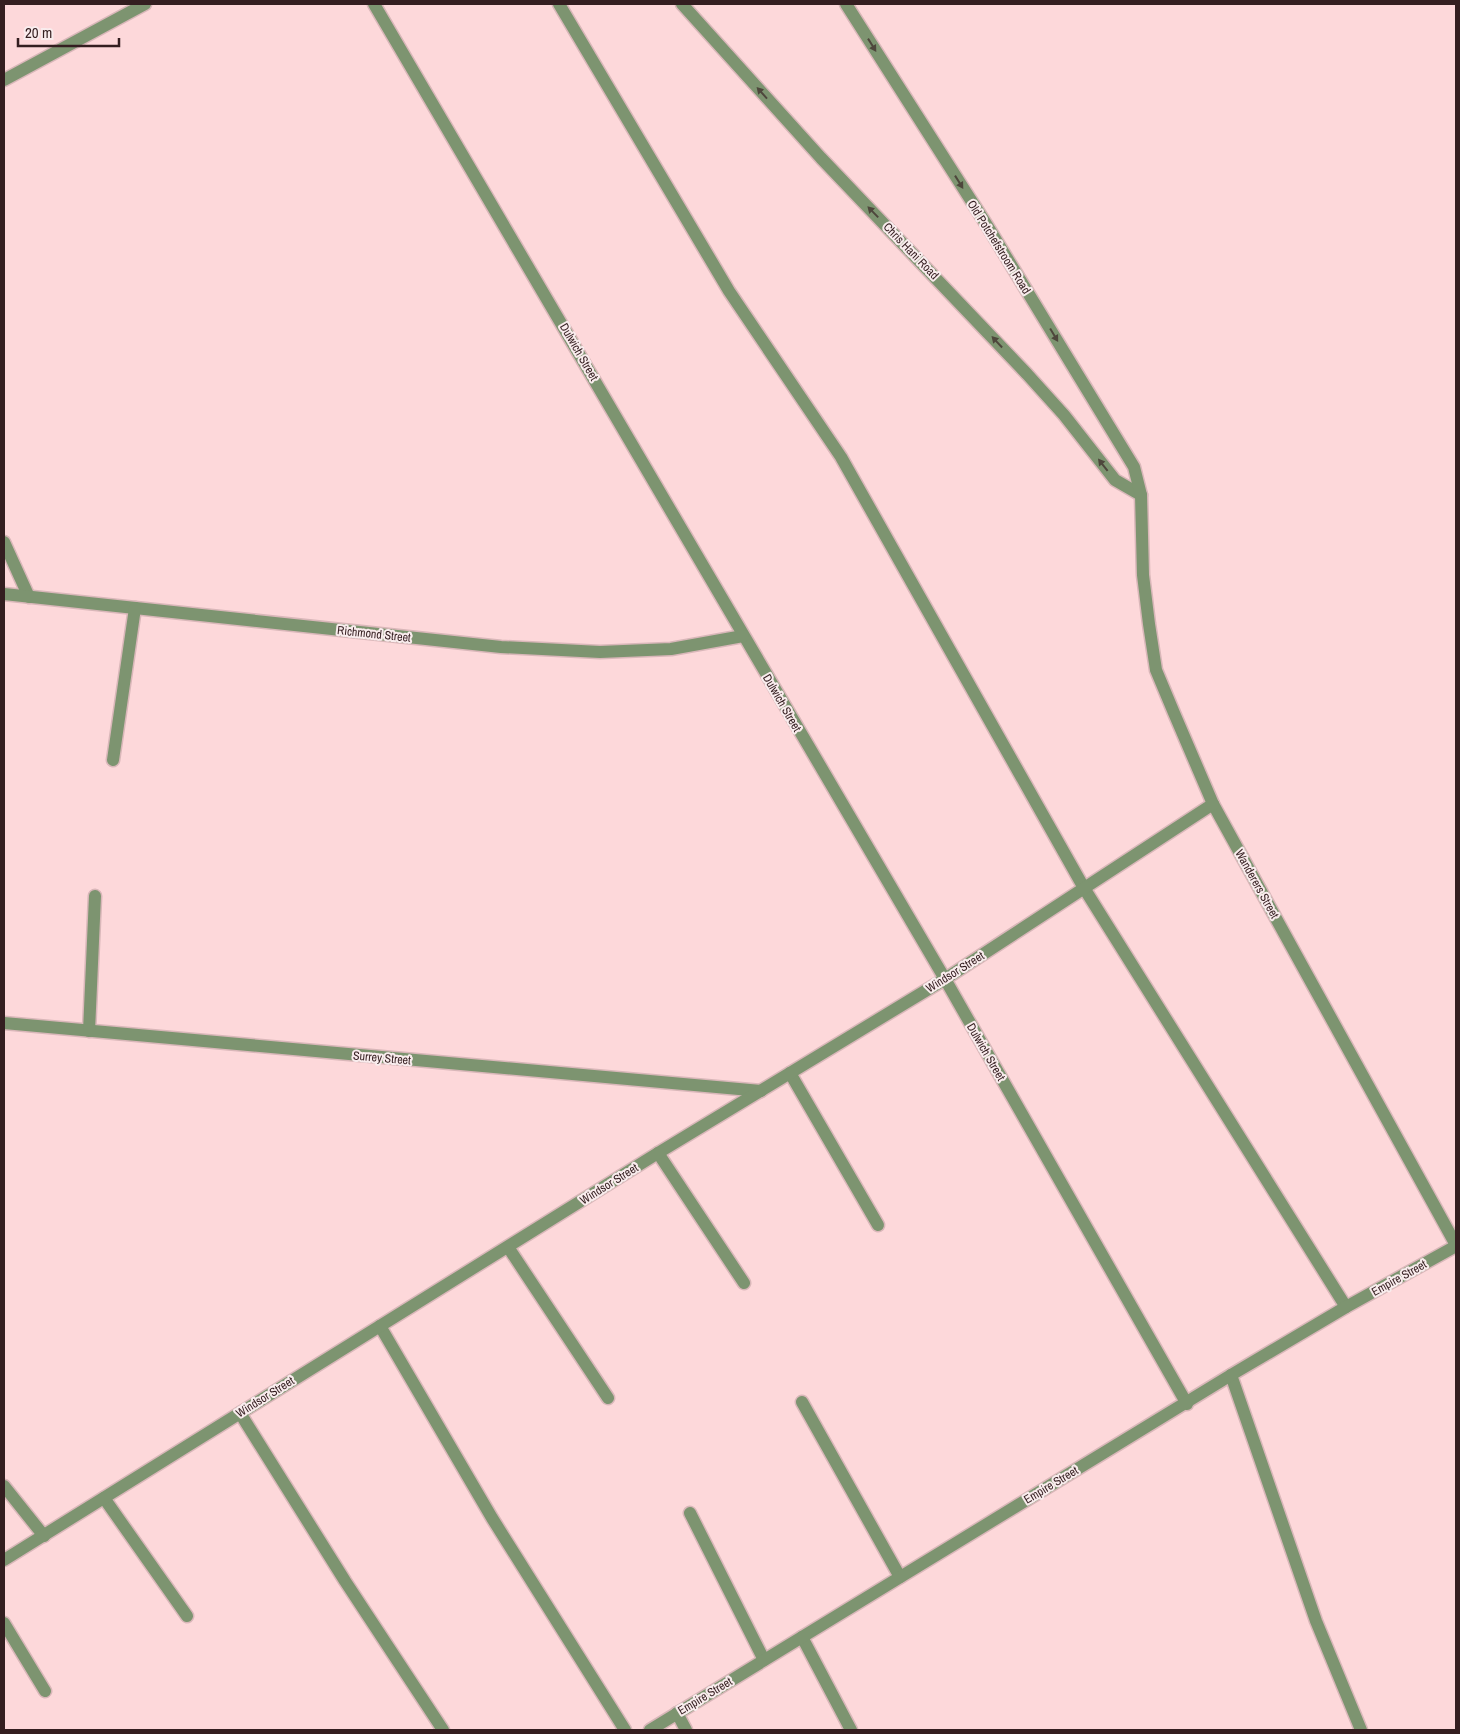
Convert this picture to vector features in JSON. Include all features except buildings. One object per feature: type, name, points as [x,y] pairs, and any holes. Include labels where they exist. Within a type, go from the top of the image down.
[{"type":"street","points":[[4,80],[145,4]]},
{"type":"street","name":"Dulwich Street","points":[[374,4],[554,308],[944,979],[1187,1404]]},
{"type":"street","points":[[559,4],[729,291],[841,457],[1084,888],[1346,1307]]},
{"type":"street","name":"Chris Hani Road","points":[[682,4],[821,158],[1027,374],[1064,415],[1115,480],[1141,495]]},
{"type":"street","name":"Old Potchefstroom Road","points":[[846,4],[988,228],[1134,467],[1141,495]]},
{"type":"street","name":"Wanderers Street","points":[[1141,495],[1143,575],[1156,670],[1213,804],[1456,1246]]},
{"type":"street","points":[[4,542],[29,597]]},
{"type":"street","name":"Richmond Street","points":[[4,594],[501,647],[580,651],[671,649],[744,636]]},
{"type":"street","points":[[114,760],[135,608]]},
{"type":"street","name":"Windsor Street","points":[[4,1560],[658,1153],[944,979],[1213,804]]},
{"type":"street","points":[[89,1031],[95,896]]},
{"type":"street","name":"Surrey Street","points":[[4,1023],[761,1091]]},
{"type":"street","points":[[790,1073],[878,1224]]},
{"type":"street","points":[[658,1153],[744,1283]]},
{"type":"street","points":[[508,1246],[608,1398]]},
{"type":"street","name":"Empire Street","points":[[650,1730],[1187,1404],[1231,1375],[1346,1307],[1456,1246]]},
{"type":"street","points":[[380,1326],[492,1518],[625,1730]]},
{"type":"street","points":[[1231,1375],[1316,1621],[1361,1730]]},
{"type":"street","points":[[802,1402],[900,1577]]},
{"type":"street","points":[[240,1413],[345,1581],[443,1730]]},
{"type":"street","points":[[4,1486],[44,1536]]},
{"type":"street","points":[[104,1498],[187,1616]]},
{"type":"street","points":[[690,1513],[764,1660]]},
{"type":"street","points":[[4,1623],[45,1691]]},
{"type":"street","points":[[802,1637],[851,1730]]},
{"type":"street","points":[[677,1713],[686,1730]]}]
